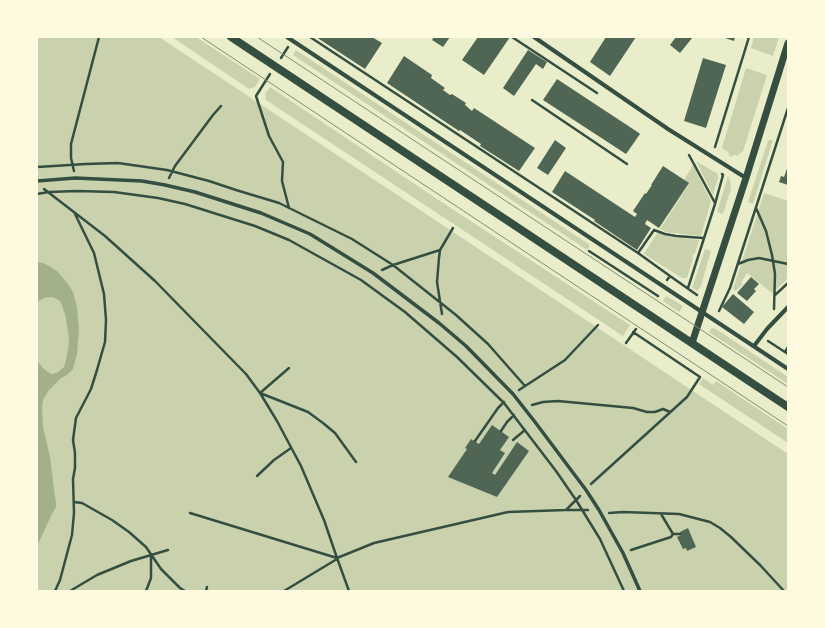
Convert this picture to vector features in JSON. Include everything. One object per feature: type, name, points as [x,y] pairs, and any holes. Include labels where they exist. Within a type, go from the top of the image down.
[{"type":"main road","points":[[231,37],[788,407]]},
{"type":"street","points":[[287,37],[788,369]]},
{"type":"street","points":[[534,37],[668,129],[746,178]]},
{"type":"street","points":[[692,343],[788,43]]},
{"type":"street","points":[[37,181],[75,178],[142,181],[195,192],[268,216],[310,234],[373,273],[439,323],[466,346],[513,394],[586,490],[599,510],[623,553],[640,591]]},
{"type":"street","points":[[754,346],[788,307]]},
{"type":"path","points":[[77,191],[71,158],[71,144],[99,37]]},
{"type":"path","points":[[310,37],[638,253],[706,302]]},
{"type":"path","points":[[715,147],[749,37]]},
{"type":"path","points":[[256,96],[269,136],[283,162],[282,181],[290,209]]},
{"type":"path","points":[[532,100],[627,164]]},
{"type":"path","points":[[165,185],[175,166],[221,106]]},
{"type":"path","points":[[725,315],[719,311],[730,288],[788,108]]},
{"type":"path","points":[[689,155],[715,204]]},
{"type":"path","points":[[688,288],[723,175]]},
{"type":"path","points":[[40,187],[105,236],[155,281],[246,374],[260,393],[301,466],[324,520],[349,591]]},
{"type":"path","points":[[37,194],[77,191],[114,192],[158,198],[185,204],[255,226],[289,240],[361,280],[405,312],[432,335],[504,403],[556,471],[576,500],[600,539],[624,591]]},
{"type":"path","points":[[756,208],[766,231],[773,261],[775,274],[774,311],[776,319]]},
{"type":"path","points":[[55,591],[65,566],[72,535],[74,513],[73,479],[75,468],[74,440],[76,418],[91,389],[105,342],[106,320],[104,294],[98,266],[94,253],[74,213]]},
{"type":"path","points":[[432,335],[439,323],[442,313],[437,282],[440,250],[454,228]]},
{"type":"path","points":[[638,253],[654,230],[676,236],[703,238]]},
{"type":"path","points":[[361,280],[373,273],[393,265],[440,250]]},
{"type":"path","points":[[589,251],[658,296]]},
{"type":"path","points":[[738,264],[759,258],[788,264]]},
{"type":"path","points":[[662,286],[670,276]]},
{"type":"path","points":[[774,295],[788,283]]},
{"type":"path","points":[[475,441],[498,408],[513,394],[565,360],[598,325]]},
{"type":"path","points":[[626,343],[636,329]]},
{"type":"path","points":[[566,510],[591,484],[687,396],[700,377],[633,332]]},
{"type":"path","points":[[762,336],[788,354]]},
{"type":"path","points":[[785,352],[788,347]]},
{"type":"path","points":[[260,393],[289,368]]},
{"type":"path","points":[[260,393],[308,412],[335,433],[356,462]]},
{"type":"path","points":[[501,431],[514,415],[524,408],[543,402],[558,401],[633,408],[648,412],[655,412],[663,409],[670,412]]},
{"type":"path","points":[[513,440],[535,422]]},
{"type":"path","points":[[257,476],[274,460],[291,448]]},
{"type":"path","points":[[74,502],[82,503],[112,520],[129,532],[146,547],[161,569],[185,591]]},
{"type":"path","points":[[284,591],[338,558],[374,543],[508,512],[566,510],[599,510],[610,513],[679,514],[710,522],[720,528],[760,564],[784,591]]},
{"type":"path","points":[[190,512],[338,558]]},
{"type":"path","points":[[661,514],[673,534]]},
{"type":"path","points":[[623,553],[670,537],[673,534],[680,534]]},
{"type":"path","points":[[70,591],[97,575],[131,561],[168,550]]},
{"type":"path","points":[[146,591],[151,578],[151,556]]},
{"type":"path","points":[[206,591],[207,587]]},
{"type":"shaded area","points":[[37,37],[159,37],[788,454],[788,591],[37,591]]},
{"type":"shaded area","points":[[172,37],[196,37],[260,79],[255,87],[249,89]]},
{"type":"shaded area","points":[[754,37],[779,37],[773,56],[751,48]]},
{"type":"shaded area","points":[[296,50],[590,245],[587,250],[293,55]]},
{"type":"shaded area","points":[[746,68],[767,75],[743,151],[737,156],[735,155],[730,157],[728,152],[722,148]]},
{"type":"shaded area","points":[[270,87],[446,205],[630,325],[623,336],[266,100],[265,94]]},
{"type":"shaded area","points":[[773,140],[753,204],[748,202],[768,141]]},
{"type":"shaded area","points":[[696,161],[718,174],[713,195]]},
{"type":"shaded area","points":[[693,165],[711,201],[701,236],[666,232],[660,229],[689,184],[684,180]]},
{"type":"shaded area","points":[[728,176],[731,189],[723,214],[717,212]]},
{"type":"shaded area","points":[[764,193],[788,201],[788,279],[772,293],[747,273],[741,283],[743,284],[736,291],[733,289]]},
{"type":"shaded area","points":[[658,232],[671,237],[699,240],[695,253],[692,256],[693,259],[687,278],[682,278],[644,254]]},
{"type":"shaded area","points":[[705,249],[711,251],[701,286],[697,291],[692,288]]},
{"type":"shaded area","points":[[37,262],[43,263],[58,272],[73,292],[77,307],[79,330],[77,354],[73,369],[49,390],[43,400],[43,427],[50,457],[56,507],[37,546],[37,361],[51,374],[57,373],[64,367],[69,340],[66,318],[60,301],[51,297],[44,298],[37,302]]},
{"type":"shaded area","points":[[666,296],[683,306],[679,312],[663,301]]},
{"type":"shaded area","points":[[713,328],[788,377],[788,384],[709,332]]},
{"type":"shaded area","points":[[703,378],[713,385],[716,381],[788,429],[788,443],[699,384]]},
{"type":"building","points":[[316,37],[372,37],[382,43],[365,69]]},
{"type":"building","points":[[434,37],[450,37],[443,47],[432,40]]},
{"type":"building","points":[[478,37],[510,37],[484,75],[462,60]]},
{"type":"building","points":[[606,37],[636,37],[610,76],[590,62]]},
{"type":"building","points":[[676,37],[693,37],[680,53],[670,45]]},
{"type":"building","points":[[722,37],[735,37],[734,41]]},
{"type":"building","points":[[528,50],[547,62],[543,69],[536,64],[514,96],[503,88]]},
{"type":"building","points":[[404,56],[432,75],[431,78],[445,88],[443,90],[466,103],[465,105],[472,111],[474,108],[535,148],[519,171],[480,146],[481,144],[460,130],[459,131],[387,83]]},
{"type":"building","points":[[703,58],[726,65],[706,128],[684,121]]},
{"type":"building","points":[[557,79],[640,134],[626,154],[543,100]]},
{"type":"building","points":[[555,140],[566,148],[548,175],[537,168]]},
{"type":"building","points":[[663,166],[689,183],[659,228],[647,220],[645,224],[651,228],[637,250],[552,192],[565,171],[635,217],[637,214],[633,211],[652,185]]},
{"type":"building","points":[[788,166],[788,185],[779,182],[781,176],[784,177]]},
{"type":"building","points":[[751,277],[759,284],[754,289],[756,291],[747,301],[737,293]]},
{"type":"building","points":[[733,294],[754,312],[744,324],[722,307]]},
{"type":"building","points":[[492,425],[509,437],[500,450],[505,453],[492,473],[495,475],[517,442],[529,451],[497,497],[448,477],[467,449],[465,448],[471,439],[479,444]]},
{"type":"building","points":[[688,528],[696,547],[687,551],[686,548],[683,549],[677,537],[681,535],[680,532]]},
{"type":"tram line","points":[[201,37],[788,426]]},
{"type":"tram line","points":[[257,37],[788,387]]}]
